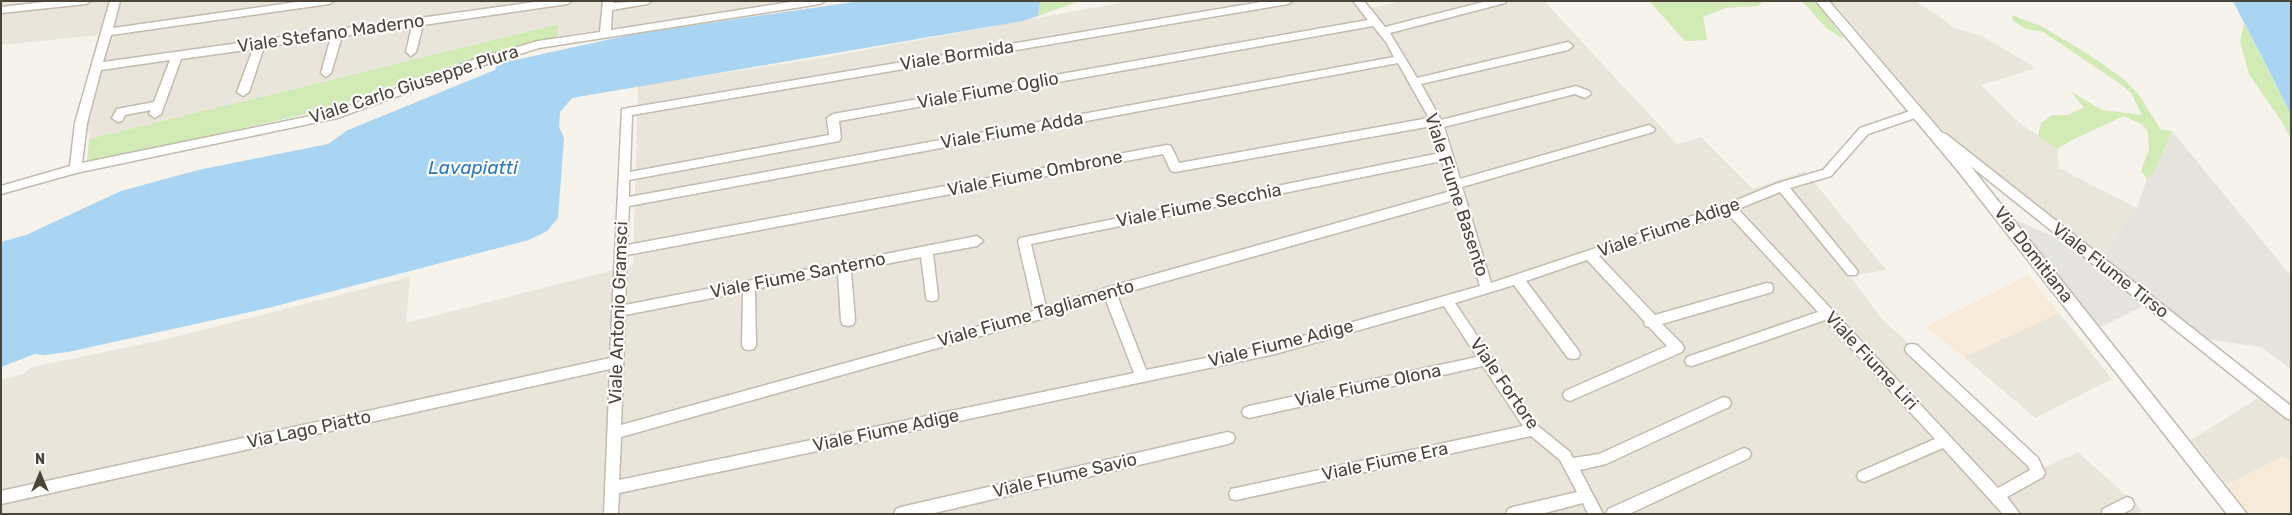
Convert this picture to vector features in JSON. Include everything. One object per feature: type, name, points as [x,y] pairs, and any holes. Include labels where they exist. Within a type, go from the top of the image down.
[{"type":"street","points":[[1,10],[86,1]]},
{"type":"street","points":[[76,168],[80,123],[115,1]]},
{"type":"street","points":[[107,32],[329,1]]},
{"type":"street","name":"Viale Stefano Maderno","points":[[96,67],[567,1]]},
{"type":"street","points":[[605,34],[608,4],[648,1]]},
{"type":"street","name":"Viale Carlo Giuseppe Plura","points":[[1,190],[76,168],[337,114],[477,63],[538,45],[820,1]]},
{"type":"street","name":"Viale Bormida","points":[[626,112],[1288,1]]},
{"type":"street","name":"Viale Fiume Basento","points":[[1358,1],[1401,59],[1436,123],[1487,289]]},
{"type":"street","points":[[1379,27],[1501,1]]},
{"type":"street","name":"Via Domitiana","points":[[1822,1],[1963,167],[2238,514]]},
{"type":"street","points":[[411,52],[418,22]]},
{"type":"street","name":"Viale Fiume Oglio","points":[[624,177],[835,138],[833,118],[1379,27]]},
{"type":"street","points":[[326,73],[338,33]]},
{"type":"street","points":[[243,92],[260,44]]},
{"type":"street","points":[[1414,82],[1568,46]]},
{"type":"street","points":[[118,118],[121,112],[157,110],[177,56]]},
{"type":"street","name":"Viale Fiume Adda","points":[[623,203],[1401,59]]},
{"type":"street","points":[[1436,123],[1576,90],[1585,94]]},
{"type":"street","name":"Viale Antonio Gramsci","points":[[607,513],[612,488],[626,112]]},
{"type":"street","name":"Viale Fiume Adige","points":[[612,488],[1275,349],[1447,301],[1590,255],[1729,208],[1782,186],[1827,173],[1864,131],[1917,113]]},
{"type":"street","name":"Viale Fiume Ombrone","points":[[622,251],[1166,149],[1175,168],[1436,123]]},
{"type":"street","name":"Viale Fiume Tirso","points":[[1930,128],[2291,414]]},
{"type":"street","name":"Viale Fiume Tagliamento","points":[[614,433],[1041,314],[1649,129]]},
{"type":"street","name":"Viale Fiume Secchia","points":[[1041,314],[1024,241],[1446,156]]},
{"type":"street","points":[[1782,186],[1852,272]]},
{"type":"street","name":"Viale Fiume Liri","points":[[1729,208],[2013,514]]},
{"type":"street","name":"Viale Fiume Santerno","points":[[619,311],[977,241]]},
{"type":"street","points":[[926,251],[932,296]]},
{"type":"street","points":[[1570,395],[1676,348],[1590,255]]},
{"type":"street","points":[[844,267],[848,321]]},
{"type":"street","points":[[1517,279],[1573,354]]},
{"type":"street","points":[[749,285],[749,345]]},
{"type":"street","points":[[1650,322],[1768,288]]},
{"type":"street","points":[[1109,292],[1142,377]]},
{"type":"street","name":"Viale Fortore","points":[[1447,301],[1533,430],[1564,456],[1596,514]]},
{"type":"street","points":[[1692,361],[1827,314]]},
{"type":"street","points":[[1912,349],[2033,462],[2038,474],[1996,496]]},
{"type":"street","name":"Viale Fiume Olona","points":[[1249,412],[1487,360]]},
{"type":"street","name":"Via Lago Piatto","points":[[1,498],[617,362]]},
{"type":"street","points":[[1569,465],[1600,460],[1724,403]]},
{"type":"street","name":"Viale Fiume Era","points":[[1236,494],[1533,430]]},
{"type":"street","name":"Viale FIume Savio","points":[[901,514],[1228,438]]},
{"type":"street","points":[[1864,476],[1945,441]]},
{"type":"street","points":[[1613,514],[1744,454]]},
{"type":"street","points":[[1514,514],[1586,496]]},
{"type":"street","points":[[2108,514],[2128,504]]},
{"type":"shaded area","points":[[1,1],[797,1],[558,36],[557,24],[89,139],[90,132],[81,134],[109,34],[1,45]]},
{"type":"shaded area","points":[[1130,1],[1351,1],[1359,11],[1402,1],[1544,1],[1677,144],[1701,137],[1753,189],[1805,171],[1886,270],[1850,276],[1881,318],[2044,468],[2078,452],[2139,507],[2142,514],[1,514],[1,380],[21,375],[32,367],[167,339],[410,277],[406,323],[633,265],[638,86],[821,58]]},
{"type":"shaded area","points":[[1832,1],[1915,1],[1942,18],[1953,28],[1980,35],[2036,68],[1981,85],[2017,121],[2057,149],[2059,168],[2137,208],[2101,257],[1939,127]]},
{"type":"shaded area","points":[[2172,131],[2291,276],[2291,369],[2261,347],[2206,339],[2101,257],[2137,208],[2147,179],[2155,171]]},
{"type":"shaded area","points":[[2008,217],[2063,240],[2145,305],[2097,329]]},
{"type":"shaded area","points":[[2028,275],[2059,313],[1964,357],[1926,327]]},
{"type":"shaded area","points":[[2059,313],[2112,379],[2035,418],[1964,357]]},
{"type":"shaded area","points":[[2258,398],[2275,411],[2291,401],[2291,462],[2283,456],[2227,485],[2191,440]]},
{"type":"shaded area","points":[[2283,456],[2291,462],[2291,514],[2249,514],[2227,485]]},
{"type":"green space","points":[[1040,1],[1080,1],[1038,16]]},
{"type":"green space","points":[[1649,1],[1763,1],[1758,6],[1726,8],[1703,17],[1707,40],[1685,41]]},
{"type":"green space","points":[[1802,1],[1815,1],[1844,39],[1827,29]]},
{"type":"green space","points":[[2012,15],[2043,27],[2088,54],[2125,80],[2139,95],[2161,130],[2172,131],[2155,171],[2147,179],[2141,171],[2149,149],[2148,133],[2143,125],[2124,116],[2057,149],[2038,136],[2041,123],[2052,115],[2068,115],[2084,107],[2070,91],[2102,110],[2142,115],[2131,93],[2119,83],[2043,32],[2026,29],[2013,21]]},
{"type":"green space","points":[[2244,23],[2291,115],[2291,139],[2282,122],[2249,74],[2240,42]]},
{"type":"green space","points":[[558,24],[558,36],[471,59],[324,110],[87,163],[89,139]]},
{"type":"water","name":"Lavapiatti","points":[[860,1],[1040,1],[1038,16],[1023,21],[572,98],[560,112],[559,127],[564,138],[558,218],[547,231],[529,240],[268,308],[68,352],[44,355],[35,354],[1,367],[1,242],[26,235],[121,191],[198,170],[328,144],[348,130],[495,70],[497,64],[634,34]]},
{"type":"water","points":[[2233,1],[2291,1],[2291,115],[2268,69]]}]
